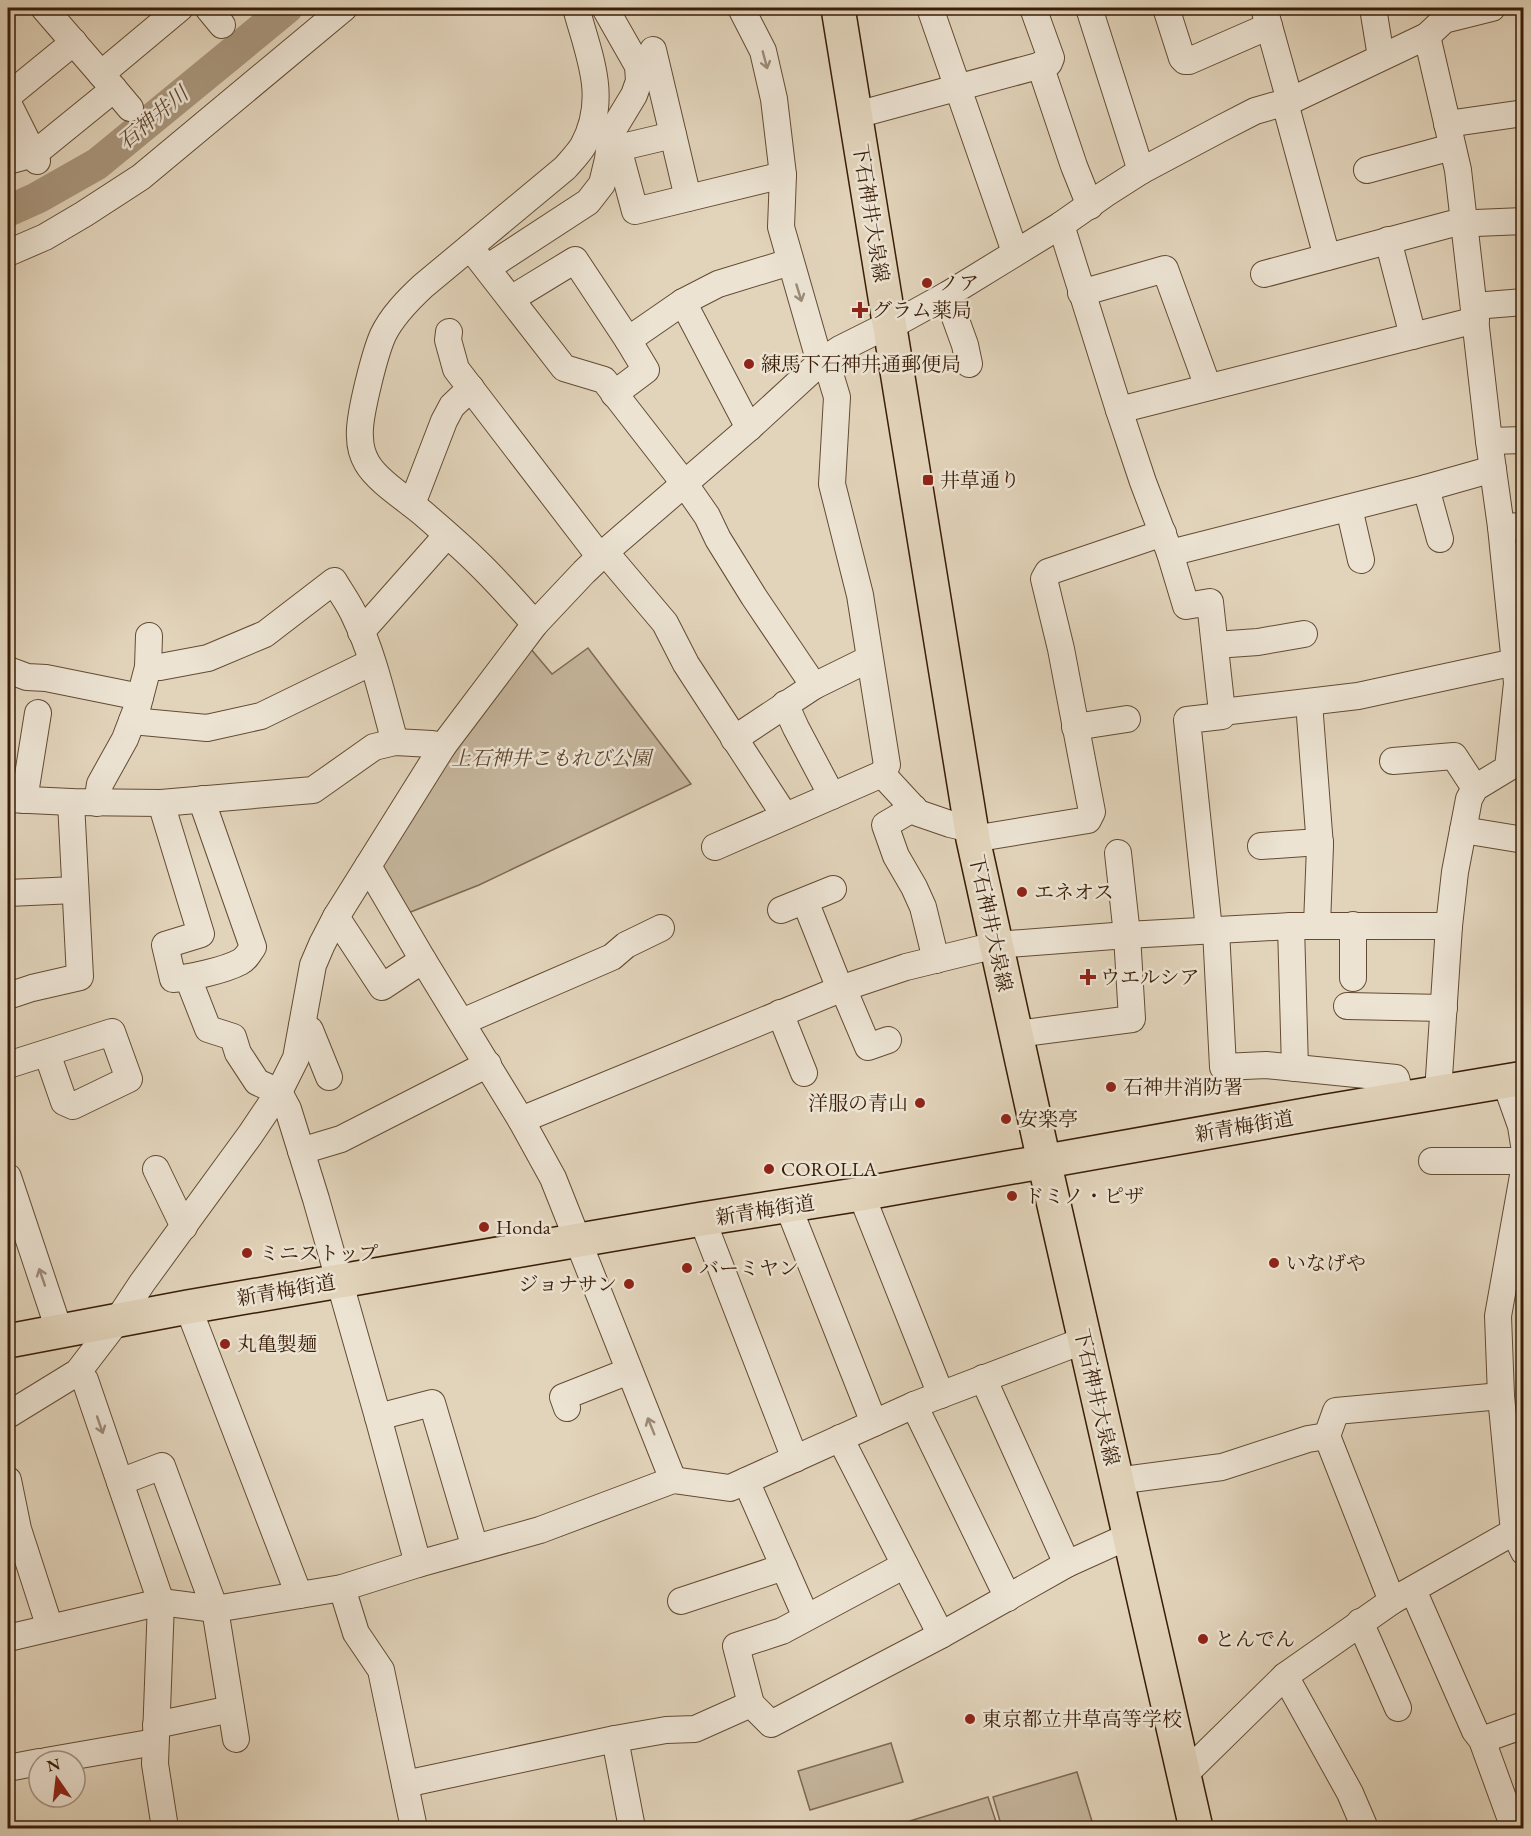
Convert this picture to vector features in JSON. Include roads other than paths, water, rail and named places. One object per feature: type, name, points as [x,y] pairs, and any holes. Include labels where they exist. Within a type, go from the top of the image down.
[{"type":"main road","name":"下石神井大泉線","points":[[838,8],[972,834],[1196,1828]]},
{"type":"main road","name":"新青梅街道","points":[[8,1341],[338,1281],[861,1194],[1514,1080]]},
{"type":"street","points":[[44,8],[115,91]]},
{"type":"street","points":[[8,161],[35,158],[115,91],[180,8]]},
{"type":"street","points":[[8,253],[45,237],[141,177],[344,8]]},
{"type":"street","points":[[535,624],[476,561],[412,504],[375,475],[367,463],[359,435],[363,409],[383,335],[406,302],[565,168],[582,148],[594,114],[596,80],[576,8]]},
{"type":"street","points":[[605,8],[638,66],[657,63]]},
{"type":"street","points":[[715,847],[882,774],[886,765],[860,595],[832,484],[837,397],[823,360],[816,349],[781,227],[783,175],[774,99],[763,51],[741,8]]},
{"type":"street","points":[[930,8],[1016,252]]},
{"type":"street","points":[[854,114],[1049,63],[1051,58],[1033,8]]},
{"type":"street","points":[[1089,8],[1141,171]]},
{"type":"street","points":[[1166,8],[1182,58],[1189,62],[1267,17],[1327,257]]},
{"type":"street","points":[[1373,8],[1381,57]]},
{"type":"street","points":[[8,1415],[78,1372],[117,1322],[142,1283],[250,1135],[279,1092],[296,1058],[313,965],[336,917],[443,746],[535,624],[602,554],[749,428],[823,360],[947,295],[1061,225],[1141,171],[1255,111],[1287,102],[1427,36],[1444,20],[1492,8]]},
{"type":"street","points":[[1427,36],[1458,170],[1493,469],[1512,526],[1518,676],[1508,768],[1475,788],[1469,800],[1462,830],[1449,926],[1438,1092]]},
{"type":"street","points":[[8,96],[74,42]]},
{"type":"street","points":[[657,63],[688,198]]},
{"type":"street","points":[[657,63],[639,81],[634,95],[611,133],[614,149],[635,211],[783,175]]},
{"type":"street","points":[[1040,65],[1089,206]]},
{"type":"street","points":[[8,103],[35,158]]},
{"type":"street","points":[[1367,170],[1450,136],[1524,113]]},
{"type":"street","points":[[614,149],[673,135]]},
{"type":"street","points":[[487,268],[588,202],[602,184],[614,149]]},
{"type":"street","points":[[1264,274],[1451,224],[1524,221]]},
{"type":"street","points":[[1061,225],[1119,410],[1143,482],[1167,543],[1186,606],[1210,602],[1222,716],[1187,720],[1212,930],[1223,1067],[1266,1065],[1396,1078],[1401,1098]]},
{"type":"street","points":[[1388,240],[1413,336]]},
{"type":"street","points":[[470,247],[564,368],[604,380],[707,516],[718,539],[754,597],[814,686]]},
{"type":"street","points":[[511,299],[575,260],[646,369],[614,394]]},
{"type":"street","points":[[627,340],[683,302],[718,284],[790,262]]},
{"type":"street","points":[[1081,293],[1165,269],[1208,387]]},
{"type":"street","points":[[947,295],[965,345],[969,364]]},
{"type":"street","points":[[683,302],[749,428]]},
{"type":"street","points":[[1119,410],[1413,336],[1475,313],[1524,302]]},
{"type":"street","points":[[449,332],[448,340],[456,369],[602,554],[665,623],[687,664],[785,816]]},
{"type":"street","points":[[412,504],[444,421],[452,406],[471,388]]},
{"type":"street","points":[[1489,441],[1524,440]]},
{"type":"street","points":[[882,774],[918,813],[972,834],[1088,820],[1092,812],[1061,649],[1044,579],[1048,572],[1167,543],[1349,508],[1493,469]]},
{"type":"street","points":[[1426,488],[1440,539]]},
{"type":"street","points":[[1349,508],[1361,561]]},
{"type":"street","points":[[361,632],[447,535]]},
{"type":"street","points":[[148,668],[208,658],[265,634],[334,581],[355,616],[361,632],[372,662],[394,742]]},
{"type":"street","points":[[1215,645],[1258,642],[1304,634]]},
{"type":"street","points":[[97,803],[100,784],[125,740],[140,697],[148,668],[149,636]]},
{"type":"street","points":[[734,739],[814,686],[869,659]]},
{"type":"street","points":[[132,721],[207,728],[261,716],[372,662]]},
{"type":"street","points":[[8,670],[27,677],[46,678],[140,697]]},
{"type":"street","points":[[1222,712],[1518,676]]},
{"type":"street","points":[[1309,703],[1320,842],[1317,925]]},
{"type":"street","points":[[785,704],[832,796]]},
{"type":"street","points":[[38,713],[16,800],[161,803],[313,790],[374,747],[394,742],[443,746]]},
{"type":"street","points":[[1076,727],[1127,719]]},
{"type":"street","points":[[1393,761],[1454,756],[1475,788]]},
{"type":"street","points":[[161,803],[201,934],[165,945],[173,979],[188,978],[240,962],[253,947],[203,799]]},
{"type":"street","points":[[8,996],[80,977],[72,802]]},
{"type":"street","points":[[914,808],[885,825],[896,856],[914,887],[922,907],[936,960]]},
{"type":"street","points":[[1462,830],[1524,840]]},
{"type":"street","points":[[1262,846],[1320,842]]},
{"type":"street","points":[[1016,1034],[1132,1018],[1127,934],[1118,853]]},
{"type":"street","points":[[368,866],[488,1064],[553,1178],[673,1480]]},
{"type":"street","points":[[8,893],[75,890]]},
{"type":"street","points":[[833,890],[793,906],[842,988],[868,1047],[888,1040]]},
{"type":"street","points":[[336,917],[382,987],[423,960]]},
{"type":"street","points":[[1292,926],[1295,1068]]},
{"type":"street","points":[[521,1120],[842,988],[906,967],[996,945],[1127,934],[1292,926],[1449,926]]},
{"type":"street","points":[[1353,926],[1353,978]]},
{"type":"street","points":[[462,1022],[612,957],[626,945],[661,928]]},
{"type":"street","points":[[188,978],[208,1029],[233,1037],[238,1053],[257,1082],[279,1092],[288,1109],[378,1417],[418,1564]]},
{"type":"street","points":[[1347,1006],[1443,1008]]},
{"type":"street","points":[[780,1012],[804,1072]]},
{"type":"street","points":[[302,1026],[310,1030],[329,1077]]},
{"type":"street","points":[[8,1065],[47,1053]]},
{"type":"street","points":[[301,1151],[341,1139],[488,1064]]},
{"type":"street","points":[[1514,1080],[1524,1144]]},
{"type":"street","points":[[1432,1161],[1524,1161]]},
{"type":"street","points":[[156,1170],[184,1227]]},
{"type":"street","points":[[1184,1775],[1285,1676],[1360,1622],[1402,1595],[1520,1537],[1501,1396],[1498,1316],[1512,1303],[1524,1170]]},
{"type":"street","points":[[8,1177],[60,1333]]},
{"type":"street","points":[[861,1194],[940,1395]]},
{"type":"street","points":[[788,1206],[873,1423]]},
{"type":"street","points":[[702,1219],[795,1459]]},
{"type":"street","points":[[188,1307],[299,1595]]},
{"type":"street","points":[[8,1638],[161,1602],[215,1609],[342,1588],[540,1530],[673,1480],[730,1488],[914,1405],[1085,1340]]},
{"type":"street","points":[[567,1408],[563,1396],[629,1371]]},
{"type":"street","points":[[78,1372],[85,1380],[161,1602],[155,1764],[165,1828]]},
{"type":"street","points":[[983,1378],[1068,1564]]},
{"type":"street","points":[[1501,1396],[1336,1411],[1326,1436],[1402,1595],[1482,1740],[1514,1828]]},
{"type":"street","points":[[378,1417],[432,1403],[476,1548]]},
{"type":"street","points":[[914,1405],[1008,1598]]},
{"type":"street","points":[[1116,1481],[1222,1467],[1308,1439],[1326,1436]]},
{"type":"street","points":[[840,1438],[941,1635]]},
{"type":"street","points":[[120,1482],[162,1467],[215,1609],[236,1739]]},
{"type":"street","points":[[8,1480],[18,1530],[50,1628]]},
{"type":"street","points":[[746,1481],[806,1617]]},
{"type":"street","points":[[905,1565],[782,1631],[736,1646],[751,1704],[771,1724],[941,1635],[1068,1564],[1129,1536]]},
{"type":"street","points":[[681,1601],[784,1567]]},
{"type":"street","points":[[342,1588],[356,1633],[381,1670],[414,1828]]},
{"type":"street","points":[[1360,1622],[1398,1708]]},
{"type":"street","points":[[1285,1676],[1350,1793],[1365,1828]]},
{"type":"street","points":[[405,1784],[615,1739],[666,1730],[695,1729],[751,1704]]},
{"type":"street","points":[[87,1751],[156,1733],[231,1709]]},
{"type":"street","points":[[1482,1740],[1524,1725]]},
{"type":"street","points":[[615,1739],[632,1828]]},
{"type":"street","points":[[8,1768],[27,1764]]},
{"type":"waterway","name":"石神井川","points":[[8,211],[37,198],[97,164],[287,8]]},
{"type":"place","name":"ノア","points":[[927,283]]},
{"type":"place","name":"グラム薬局","points":[[860,310]]},
{"type":"place","name":"練馬下石神井通郵便局","points":[[749,364]]},
{"type":"place","name":"井草通り","points":[[928,480]]},
{"type":"place","name":"エネオス","points":[[1022,892]]},
{"type":"place","name":"ウエルシア","points":[[1088,977]]},
{"type":"place","name":"石神井消防署","points":[[1111,1087]]},
{"type":"place","name":"洋服の青山","points":[[920,1103]]},
{"type":"place","name":"安楽亭","points":[[1006,1119]]},
{"type":"place","name":"COROLLA","points":[[769,1169]]},
{"type":"place","name":"ドミノ・ピザ","points":[[1012,1196]]},
{"type":"place","name":"Honda","points":[[484,1227]]},
{"type":"place","name":"ミニストップ","points":[[247,1253]]},
{"type":"place","name":"いなげや","points":[[1274,1263]]},
{"type":"place","name":"バーミヤン","points":[[687,1268]]},
{"type":"place","name":"ジョナサン","points":[[629,1284]]},
{"type":"place","name":"丸亀製麺","points":[[225,1344]]},
{"type":"place","name":"とんでん","points":[[1203,1639]]},
{"type":"place","name":"東京都立井草高等学校","points":[[970,1719]]},
{"type":"park label","name":"上石神井こもれび公園","points":[[551,758]]}]
